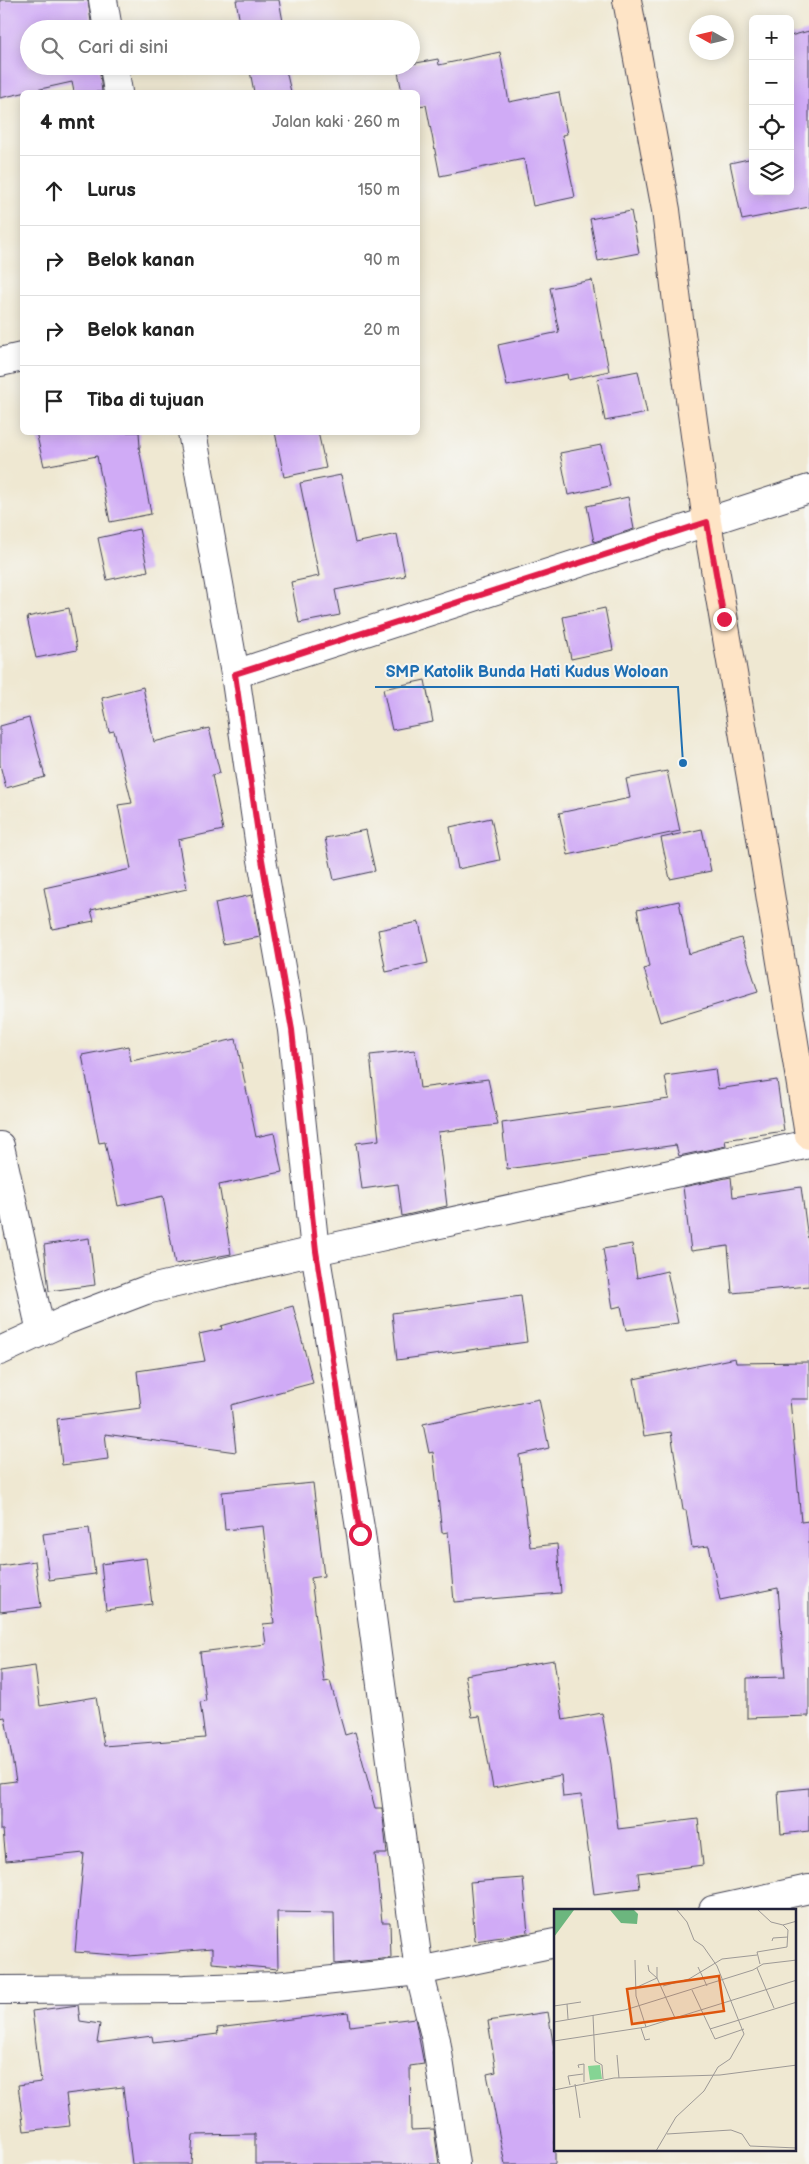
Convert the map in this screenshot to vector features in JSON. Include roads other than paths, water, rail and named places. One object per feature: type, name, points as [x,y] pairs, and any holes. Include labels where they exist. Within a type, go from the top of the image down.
[{"type":"main road","points":[[627,0],[666,210],[707,522],[755,801],[809,1135]]},
{"type":"street","points":[[102,0],[106,20]]},
{"type":"street","points":[[115,75],[118,90]]},
{"type":"street","points":[[0,362],[20,357]]},
{"type":"street","points":[[193,435],[235,674],[261,854],[292,1030],[316,1251],[360,1534],[419,1971],[436,2040],[455,2164]]},
{"type":"street","points":[[235,674],[809,489]]},
{"type":"street","points":[[0,1351],[41,1332],[146,1290],[316,1251],[809,1144]]},
{"type":"street","points":[[0,1146],[41,1332]]},
{"type":"street","points":[[718,1909],[809,1889]]},
{"type":"street","points":[[1,1987],[184,1989],[276,1986],[419,1971],[554,1943]]},
{"type":"place","name":"SMP Katolik Bunda Hati Kudus Woloan","points":[[683,763]]}]
